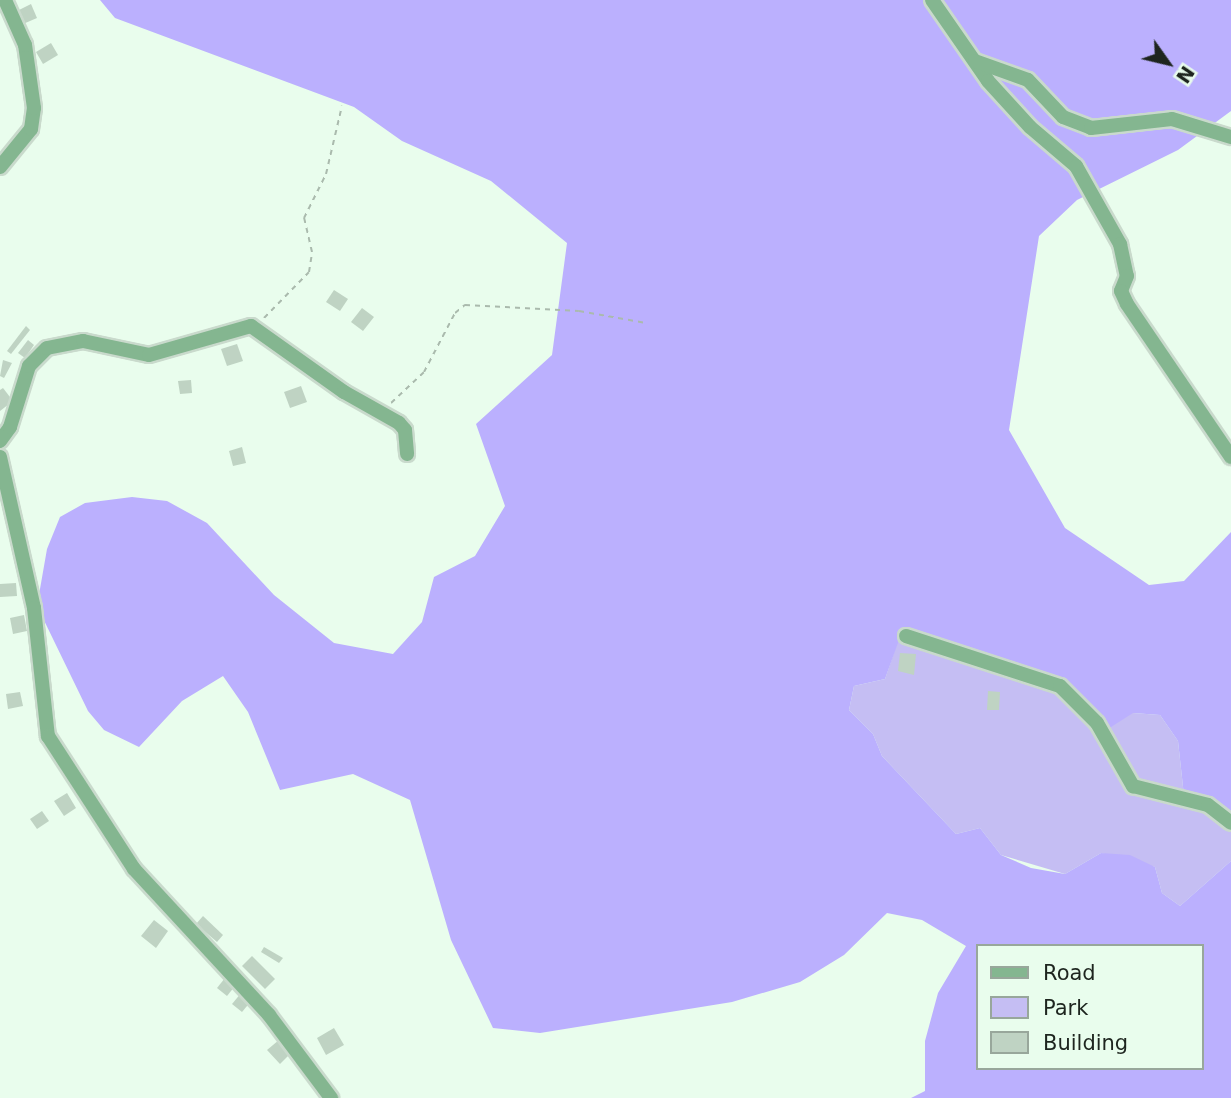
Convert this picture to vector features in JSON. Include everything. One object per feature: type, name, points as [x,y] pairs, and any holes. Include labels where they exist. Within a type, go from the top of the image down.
[{"type":"street","points":[[0,167],[30,129],[34,108],[25,45],[5,0]]},
{"type":"street","points":[[932,0],[968,57],[1030,127],[1076,166],[1120,244],[1127,276],[1121,291],[1231,457]]},
{"type":"street","points":[[968,57],[1028,80],[1063,117],[1091,128],[1172,119],[1231,137]]},
{"type":"street","points":[[0,440],[10,427],[29,366],[47,348],[83,341],[149,355],[256,326],[405,430],[407,454]]},
{"type":"street","points":[[0,457],[34,608],[48,736],[134,869],[269,1015],[331,1098]]},
{"type":"street","points":[[906,636],[1060,686],[1097,723],[1133,786],[1208,805],[1231,823]]},
{"type":"path","points":[[256,326],[309,272],[312,252],[304,218],[326,174],[342,106]]},
{"type":"path","points":[[378,411],[424,373],[455,313],[465,305],[579,311],[646,323]]},
{"type":"green space","points":[[902,629],[949,656],[1133,713],[1160,715],[1178,741],[1184,796],[1231,821],[1231,861],[1180,906],[1162,893],[1155,867],[1101,853],[1065,874],[1001,855],[980,828],[956,834],[882,756],[873,734],[849,710],[854,686],[885,679]]},
{"type":"shaded area","points":[[100,0],[1231,0],[1231,111],[1178,150],[1077,200],[1039,236],[1009,430],[1065,528],[1149,585],[1184,581],[1231,532],[1231,821],[1184,796],[1178,741],[1160,715],[1133,713],[1100,734],[1074,700],[949,656],[903,629],[885,679],[854,686],[849,710],[873,734],[882,756],[956,834],[980,828],[1001,855],[1031,868],[1065,874],[1101,853],[1130,855],[1155,867],[1162,893],[1180,906],[1231,861],[1231,1098],[911,1098],[925,1091],[925,1041],[938,993],[966,946],[922,920],[887,913],[844,955],[800,982],[732,1002],[540,1033],[493,1028],[451,940],[410,800],[353,774],[280,790],[248,712],[223,676],[182,701],[139,747],[104,730],[88,711],[37,606],[47,549],[60,517],[85,503],[132,497],[167,501],[207,523],[274,595],[334,643],[393,654],[422,622],[434,577],[475,556],[505,506],[476,424],[552,355],[567,243],[491,181],[402,141],[354,107],[115,18]]},
{"type":"building","points":[[31,4],[37,18],[23,24],[17,11]]},
{"type":"building","points":[[51,43],[58,55],[43,64],[36,52]]},
{"type":"building","points":[[334,290],[348,299],[340,311],[326,302]]},
{"type":"building","points":[[362,308],[374,317],[363,331],[351,322]]},
{"type":"building","points":[[26,326],[30,330],[11,354],[7,351]]},
{"type":"building","points":[[28,340],[34,345],[25,358],[18,353]]},
{"type":"building","points":[[237,344],[243,361],[227,366],[221,349]]},
{"type":"building","points":[[3,360],[12,363],[4,378],[0,376]]},
{"type":"building","points":[[191,380],[192,393],[180,394],[178,381]]},
{"type":"building","points":[[301,386],[307,402],[290,408],[284,392]]},
{"type":"building","points":[[3,388],[13,401],[0,411],[0,390]]},
{"type":"building","points":[[242,447],[246,463],[233,466],[229,451]]},
{"type":"building","points":[[16,583],[17,596],[0,597],[0,584]]},
{"type":"building","points":[[24,615],[27,631],[13,634],[10,618]]},
{"type":"building","points":[[900,653],[916,654],[914,675],[898,671]]},
{"type":"building","points":[[988,691],[1000,692],[999,710],[987,710]]},
{"type":"building","points":[[20,692],[23,706],[8,709],[6,694]]},
{"type":"building","points":[[67,793],[76,808],[64,816],[54,801]]},
{"type":"building","points":[[42,811],[49,821],[37,829],[30,819]]},
{"type":"building","points":[[203,916],[223,935],[217,942],[196,924]]},
{"type":"building","points":[[154,920],[168,931],[156,948],[141,936]]},
{"type":"building","points":[[264,947],[283,958],[279,963],[261,952]]},
{"type":"building","points":[[252,956],[275,979],[265,989],[242,966]]},
{"type":"building","points":[[225,978],[235,986],[227,996],[217,988]]},
{"type":"building","points":[[242,992],[252,1000],[242,1012],[232,1004]]},
{"type":"building","points":[[334,1028],[344,1045],[326,1055],[317,1038]]},
{"type":"building","points":[[279,1040],[291,1053],[280,1064],[267,1050]]}]
